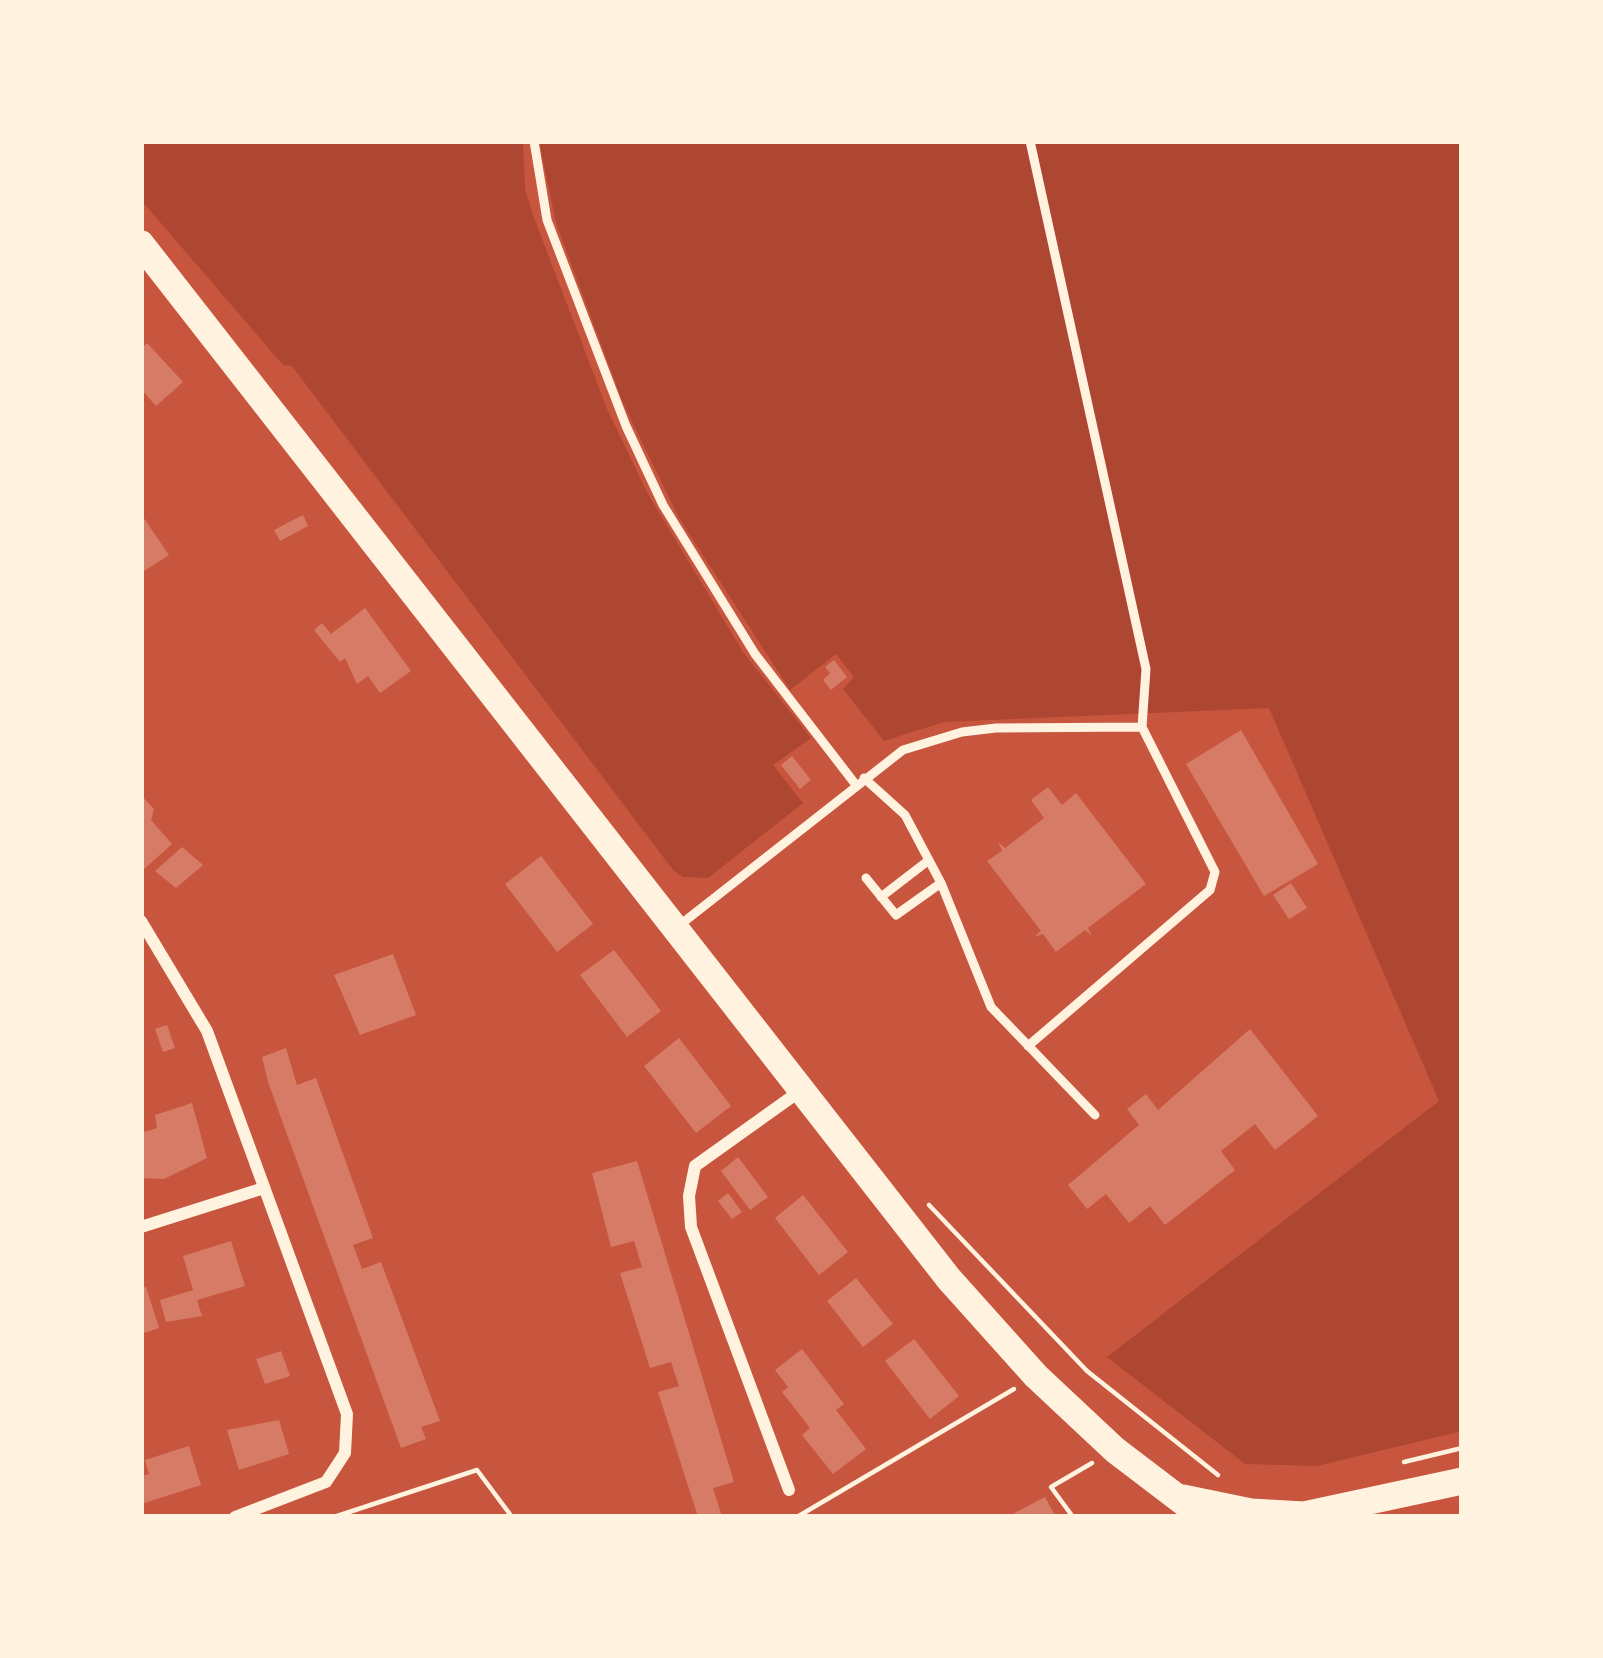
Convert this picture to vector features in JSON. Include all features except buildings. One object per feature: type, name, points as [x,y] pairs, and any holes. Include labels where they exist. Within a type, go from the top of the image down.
[{"type":"main road","points":[[141,244],[949,1279],[1036,1376],[1115,1450],[1203,1517]]},
{"type":"main road","points":[[1179,1498],[1251,1513],[1304,1515],[1462,1480]]},
{"type":"street","points":[[141,921],[207,1030],[347,1414],[345,1453],[326,1483],[264,1513],[236,1517]]},
{"type":"street","points":[[789,1490],[692,1227],[689,1196],[695,1166],[800,1091]]},
{"type":"street","points":[[141,1227],[264,1188]]},
{"type":"lane","points":[[534,141],[547,220],[626,426],[663,505],[755,654],[860,782],[905,815],[941,883],[991,1007],[1095,1114]]},
{"type":"lane","points":[[1028,1046],[1210,890],[1215,872],[1142,727],[1146,669],[1030,141]]},
{"type":"lane","points":[[676,928],[903,750],[962,732],[1142,727]]},
{"type":"lane","points":[[881,897],[929,860]]},
{"type":"lane","points":[[866,878],[896,916],[941,883]]},
{"type":"path","points":[[919,1193],[1087,1371],[1228,1479]]},
{"type":"path","points":[[796,1517],[1036,1376]]},
{"type":"path","points":[[1394,1465],[1462,1448]]},
{"type":"path","points":[[1073,1517],[1051,1487],[1115,1450]]},
{"type":"path","points":[[334,1517],[477,1470],[512,1517]]},
{"type":"shaded area","points":[[141,141],[523,141],[525,189],[533,215],[607,409],[648,494],[743,652],[811,738],[773,765],[803,803],[708,878],[683,877],[673,870],[292,366],[283,365],[141,200]]},
{"type":"shaded area","points":[[539,141],[1462,141],[1462,1431],[1317,1466],[1245,1464],[1107,1357],[1439,1101],[1269,708],[944,722],[884,741],[843,689],[854,677],[836,654],[790,690],[679,518],[623,403],[556,223]]}]
